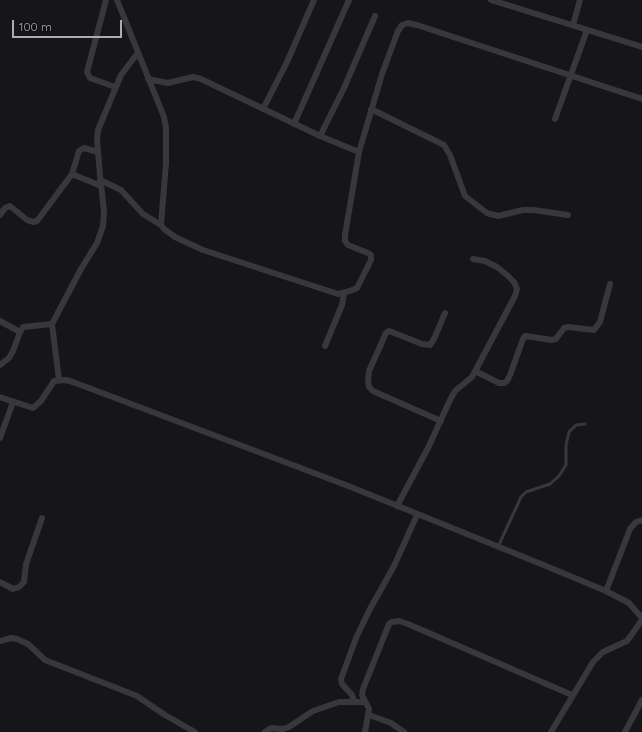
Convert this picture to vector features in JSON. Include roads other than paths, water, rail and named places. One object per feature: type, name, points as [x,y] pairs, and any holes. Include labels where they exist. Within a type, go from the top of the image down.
[{"type":"street","points":[[106,0],[87,72],[90,78],[115,87]]},
{"type":"street","points":[[117,0],[166,128],[166,163],[161,225]]},
{"type":"street","points":[[263,109],[287,62],[314,0]]},
{"type":"street","points":[[294,124],[349,0]]},
{"type":"street","points":[[492,0],[642,47]]},
{"type":"street","points":[[514,7],[517,0]]},
{"type":"street","points":[[573,25],[580,0]]},
{"type":"street","points":[[320,136],[351,74],[375,16]]},
{"type":"street","points":[[72,174],[121,190],[143,214],[161,225],[175,237],[203,250],[321,289],[344,293],[357,288],[371,260],[371,255],[348,245],[345,241],[359,152],[371,110],[398,31],[402,25],[408,23],[642,99]]},
{"type":"street","points":[[555,120],[587,30]]},
{"type":"street","points":[[59,380],[52,324],[101,235],[104,211],[100,183],[98,130],[115,87],[126,67],[137,54]]},
{"type":"street","points":[[148,78],[168,83],[193,78],[201,79],[294,124],[359,152]]},
{"type":"street","points":[[371,110],[444,145],[450,154],[465,196],[487,213],[498,216],[523,210],[533,210],[568,215]]},
{"type":"street","points":[[0,215],[5,208],[10,206],[28,220],[34,222],[37,221],[72,174],[80,149],[98,152]]},
{"type":"street","points":[[397,506],[455,391],[469,381],[475,372],[515,296],[517,289],[514,282],[496,267],[485,261],[473,259]]},
{"type":"street","points":[[475,372],[499,383],[504,383],[510,375],[525,336],[552,340],[556,339],[564,328],[568,327],[594,330],[600,322],[610,284]]},
{"type":"street","points":[[325,346],[342,305],[344,293]]},
{"type":"street","points":[[441,421],[373,391],[369,387],[368,381],[370,371],[386,333],[389,331],[422,344],[430,345],[445,312]]},
{"type":"street","points":[[0,321],[20,332]]},
{"type":"street","points":[[0,364],[9,358],[23,327],[29,325],[52,324]]},
{"type":"street","points":[[0,397],[34,408],[41,402],[54,381],[59,380],[73,382],[265,454],[397,506],[606,591],[629,603],[642,619],[627,640],[603,652],[593,662],[551,732]]},
{"type":"street","points":[[0,438],[13,402]]},
{"type":"street","points":[[354,701],[352,695],[342,684],[341,679],[356,638],[394,566],[417,515]]},
{"type":"street","points":[[0,582],[13,589],[20,587],[24,582],[26,564],[42,518]]},
{"type":"street","points":[[606,591],[630,529],[636,522],[642,520]]},
{"type":"street","points":[[365,732],[369,709],[364,702],[362,695],[363,689],[390,624],[399,622],[572,695]]},
{"type":"street","points":[[0,640],[17,639],[28,644],[44,660],[137,696],[165,715],[195,732]]},
{"type":"street","points":[[625,732],[642,700]]},
{"type":"street","points":[[265,732],[271,728],[283,729],[289,727],[323,707],[339,702],[364,702]]},
{"type":"street","points":[[369,716],[391,723],[404,732]]},
{"type":"lane","points":[[498,547],[521,497],[526,492],[545,486],[559,476],[566,465],[566,445],[569,432],[576,425],[585,424]]}]
